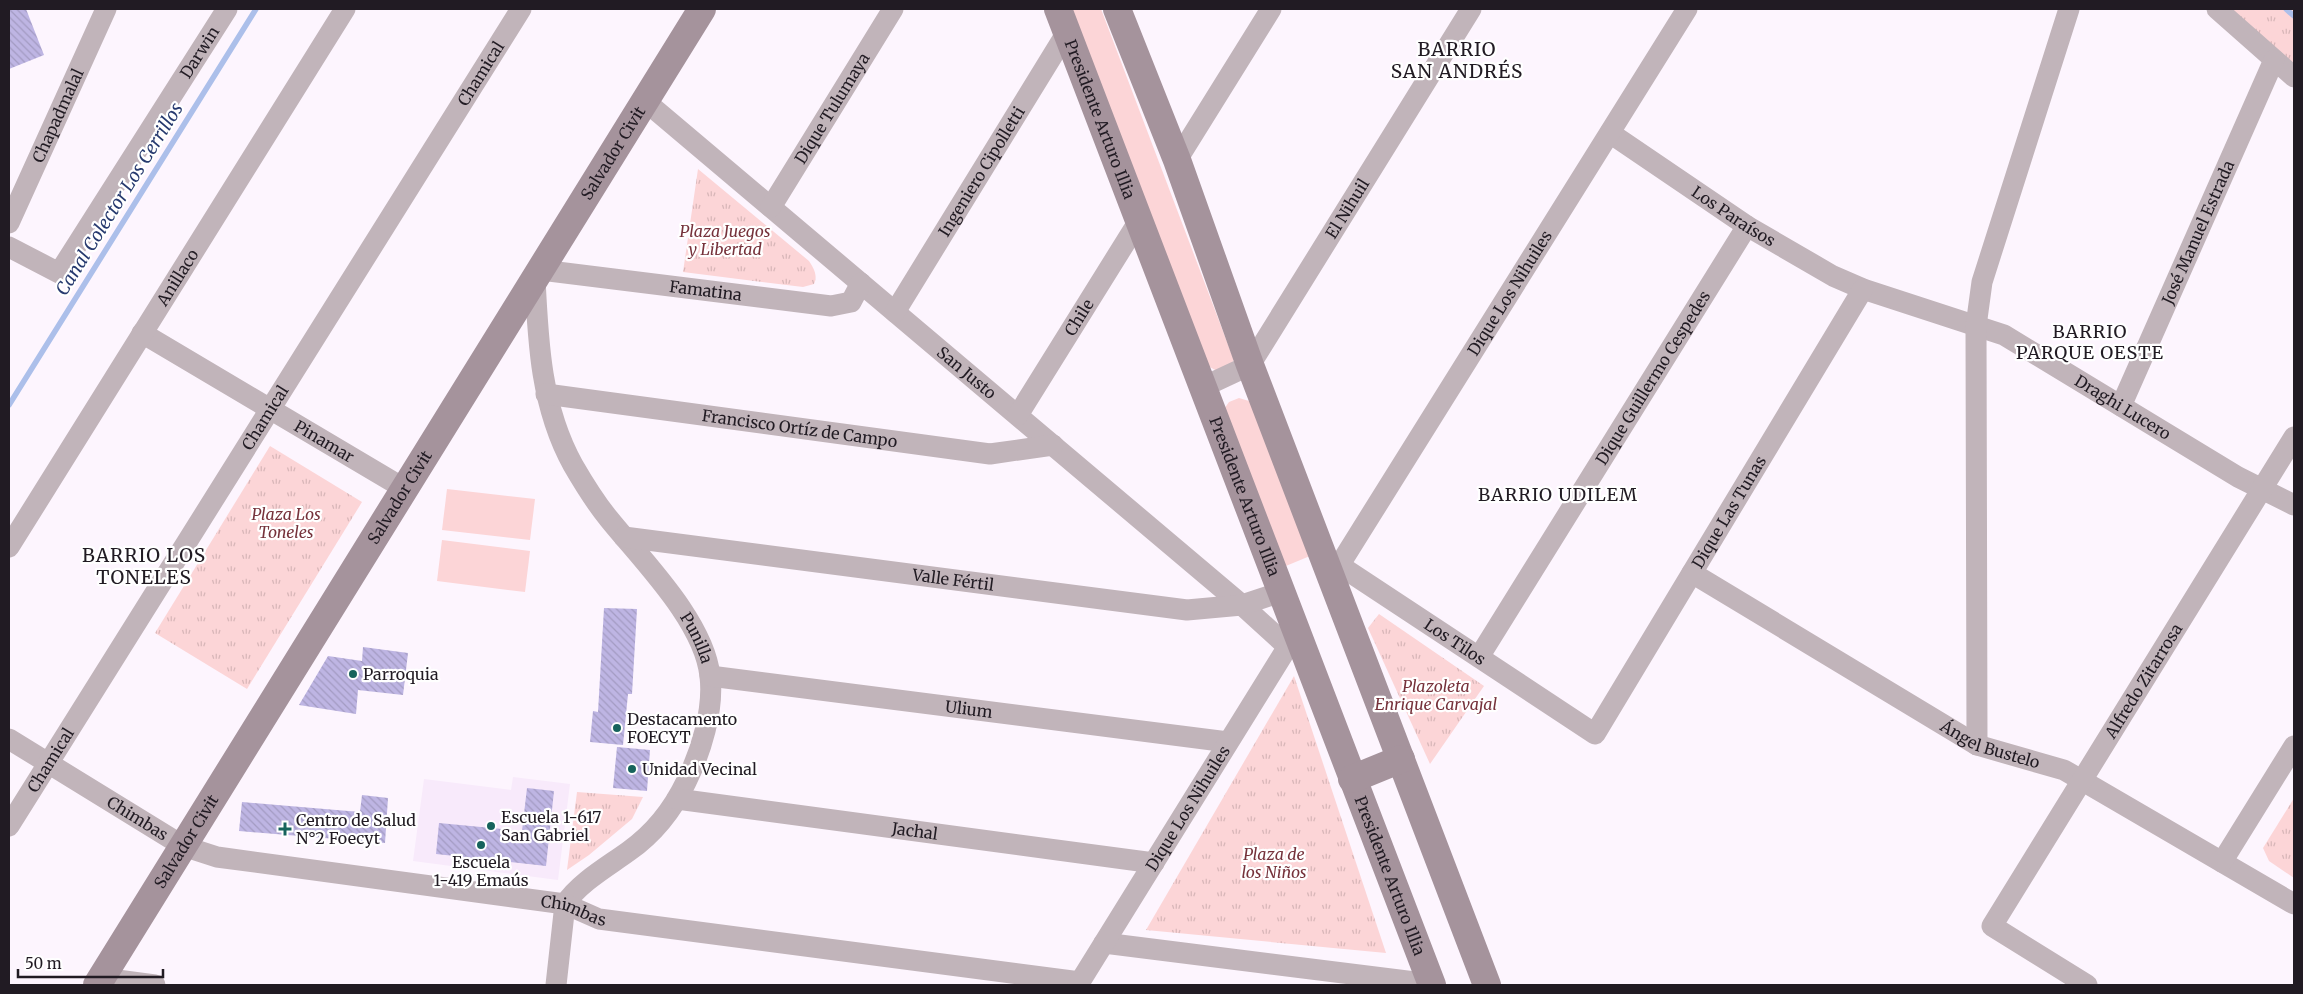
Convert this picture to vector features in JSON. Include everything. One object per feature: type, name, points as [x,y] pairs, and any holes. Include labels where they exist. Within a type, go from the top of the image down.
[{"type":"street","name":"Chapadmalal","points":[[9,223],[106,9]]},
{"type":"street","name":"Darwin","points":[[9,247],[59,273],[228,9]]},
{"type":"street","name":"Anillaco","points":[[9,547],[345,9]]},
{"type":"street","name":"Chamical","points":[[9,826],[521,9]]},
{"type":"street","name":"Salvador Civit","points":[[100,982],[702,9]]},
{"type":"street","name":"Dique Tulumaya","points":[[771,207],[893,9]]},
{"type":"street","points":[[1118,9],[1177,160],[1250,365],[1336,571],[1401,759],[1487,985]]},
{"type":"street","points":[[1177,160],[1271,9]]},
{"type":"street","name":"El Nihuil","points":[[1250,365],[1471,9]]},
{"type":"street","name":"Dique Los Nihuiles","points":[[1336,571],[1687,9]]},
{"type":"street","points":[[1977,745],[1976,326],[1982,282],[2069,9]]},
{"type":"street","points":[[2217,9],[2294,77]]},
{"type":"street","name":"Presidente Arturo Illia","points":[[1063,20],[1282,592],[1292,639],[1352,780],[1432,985]]},
{"type":"street","name":"Ingeniero Cipolletti","points":[[895,312],[1063,20]]},
{"type":"street","name":"José Manuel Estrada","points":[[2121,406],[2274,60]]},
{"type":"street","name":"San Justo","points":[[645,101],[1242,605],[1292,639]]},
{"type":"street","name":"Los Paraísos","points":[[1610,133],[1747,226],[1833,276],[1863,289]]},
{"type":"street","name":"Chile","points":[[1018,415],[1140,219]]},
{"type":"street","name":"Dique Guillermo Cespedes","points":[[1479,657],[1747,226]]},
{"type":"street","name":"Famatina","points":[[538,274],[831,306],[851,302],[861,283]]},
{"type":"street","name":"Punilla","points":[[538,274],[540,358],[546,394],[555,426],[573,464],[594,498],[624,537],[665,584],[681,609],[704,652],[710,676],[708,711],[701,741],[686,782],[677,798],[654,828],[631,849],[589,880],[565,904]]},
{"type":"street","name":"Draghi Lucero","points":[[1863,289],[2004,335],[2238,477],[2294,505]]},
{"type":"street","name":"Dique Las Tunas","points":[[1595,734],[1863,289]]},
{"type":"street","name":"Pinamar","points":[[142,333],[405,489]]},
{"type":"street","points":[[1203,387],[1250,365]]},
{"type":"street","name":"Francisco Ortíz de Campo","points":[[546,394],[990,454],[1053,445]]},
{"type":"street","name":"Alfredo Zitarrosa","points":[[2087,985],[1992,926],[2294,437]]},
{"type":"street","name":"Valle Fértil","points":[[624,537],[1187,610],[1242,605],[1282,592]]},
{"type":"street","name":"Los Tilos","points":[[1336,571],[1479,657],[1595,734]]},
{"type":"street","name":"Ángel Bustelo","points":[[1692,573],[1977,745],[2064,770],[2294,904]]},
{"type":"street","name":"Dique Los Nihuiles","points":[[1079,984],[1292,639]]},
{"type":"street","name":"Ulium","points":[[710,676],[1228,742]]},
{"type":"street","name":"Chimbas","points":[[9,739],[183,846],[217,857],[565,904],[599,919],[1079,984]]},
{"type":"street","points":[[2222,862],[2294,746]]},
{"type":"street","points":[[1352,780],[1401,759]]},
{"type":"street","name":"Jachal","points":[[677,798],[1154,863]]},
{"type":"street","points":[[556,985],[565,904]]},
{"type":"street","points":[[1104,944],[1432,985]]},
{"type":"street","points":[[100,982],[155,985]]},
{"type":"shaded area","name":"Escuela 1-617 San Gabriel","points":[[513,777],[570,784],[558,880],[413,861],[424,779],[511,790]]},
{"type":"green space","points":[[1072,9],[1101,9],[1234,360],[1231,364],[1217,371],[1208,366]]},
{"type":"green space","points":[[2230,9],[2294,9],[2294,66]]},
{"type":"green space","name":"Plaza Juegos y Libertad","points":[[698,169],[809,261],[814,269],[814,284],[803,287],[683,272]]},
{"type":"green space","points":[[1239,398],[1249,401],[1252,405],[1310,556],[1281,568],[1224,409],[1229,402]]},
{"type":"green space","name":"Plaza Los Toneles","points":[[270,446],[362,502],[247,689],[155,633]]},
{"type":"green space","points":[[447,489],[535,499],[530,540],[442,530]]},
{"type":"green space","points":[[442,540],[530,551],[525,592],[437,581]]},
{"type":"green space","name":"Plazoleta Enrique Carvajal","points":[[1379,614],[1484,686],[1430,764],[1368,628]]},
{"type":"green space","name":"Plaza de los Niños","points":[[1294,676],[1386,953],[1146,930]]},
{"type":"green space","points":[[577,792],[643,797],[632,819],[589,855],[567,870]]},
{"type":"green space","points":[[2294,798],[2294,878],[2269,861],[2263,848]]},
{"type":"building","points":[[9,9],[26,9],[44,55],[9,69]]},
{"type":"building","points":[[604,608],[637,609],[632,694],[628,694],[623,745],[590,742],[593,711],[598,712]]},
{"type":"building","points":[[363,647],[408,653],[403,695],[358,690],[356,714],[299,705],[328,656],[362,661]]},
{"type":"building","name":"Unidad Vecinal","points":[[617,747],[650,750],[647,791],[613,788]]},
{"type":"building","points":[[527,788],[554,791],[546,866],[436,854],[439,823],[522,831]]},
{"type":"building","points":[[362,795],[388,798],[385,843],[239,831],[242,802],[360,812]]},
{"type":"waterway","name":"Canal Colector Los Cerrillos","points":[[9,405],[256,9]]},
{"type":"waterway","points":[[2286,9],[2294,16]]},
{"type":"place","name":"Parroquia","points":[[353,674]]},
{"type":"place","name":"Destacamento FOECYT","points":[[617,728]]},
{"type":"place","name":"Unidad Vecinal","points":[[632,769]]},
{"type":"place","name":"Escuela 1-617 San Gabriel","points":[[491,826]]},
{"type":"place","name":"Centro de Salud N°2 Foecyt","points":[[285,829]]},
{"type":"place","name":"Escuela 1-419 Emaús","points":[[481,845]]},
{"type":"district","name":"BARRIO SAN ANDRÉS","points":[[1457,60]]},
{"type":"district","name":"BARRIO PARQUE OESTE","points":[[2090,341]]},
{"type":"district","name":"BARRIO UDILEM","points":[[1558,494]]},
{"type":"district","name":"BARRIO LOS TONELES","points":[[144,566]]}]
